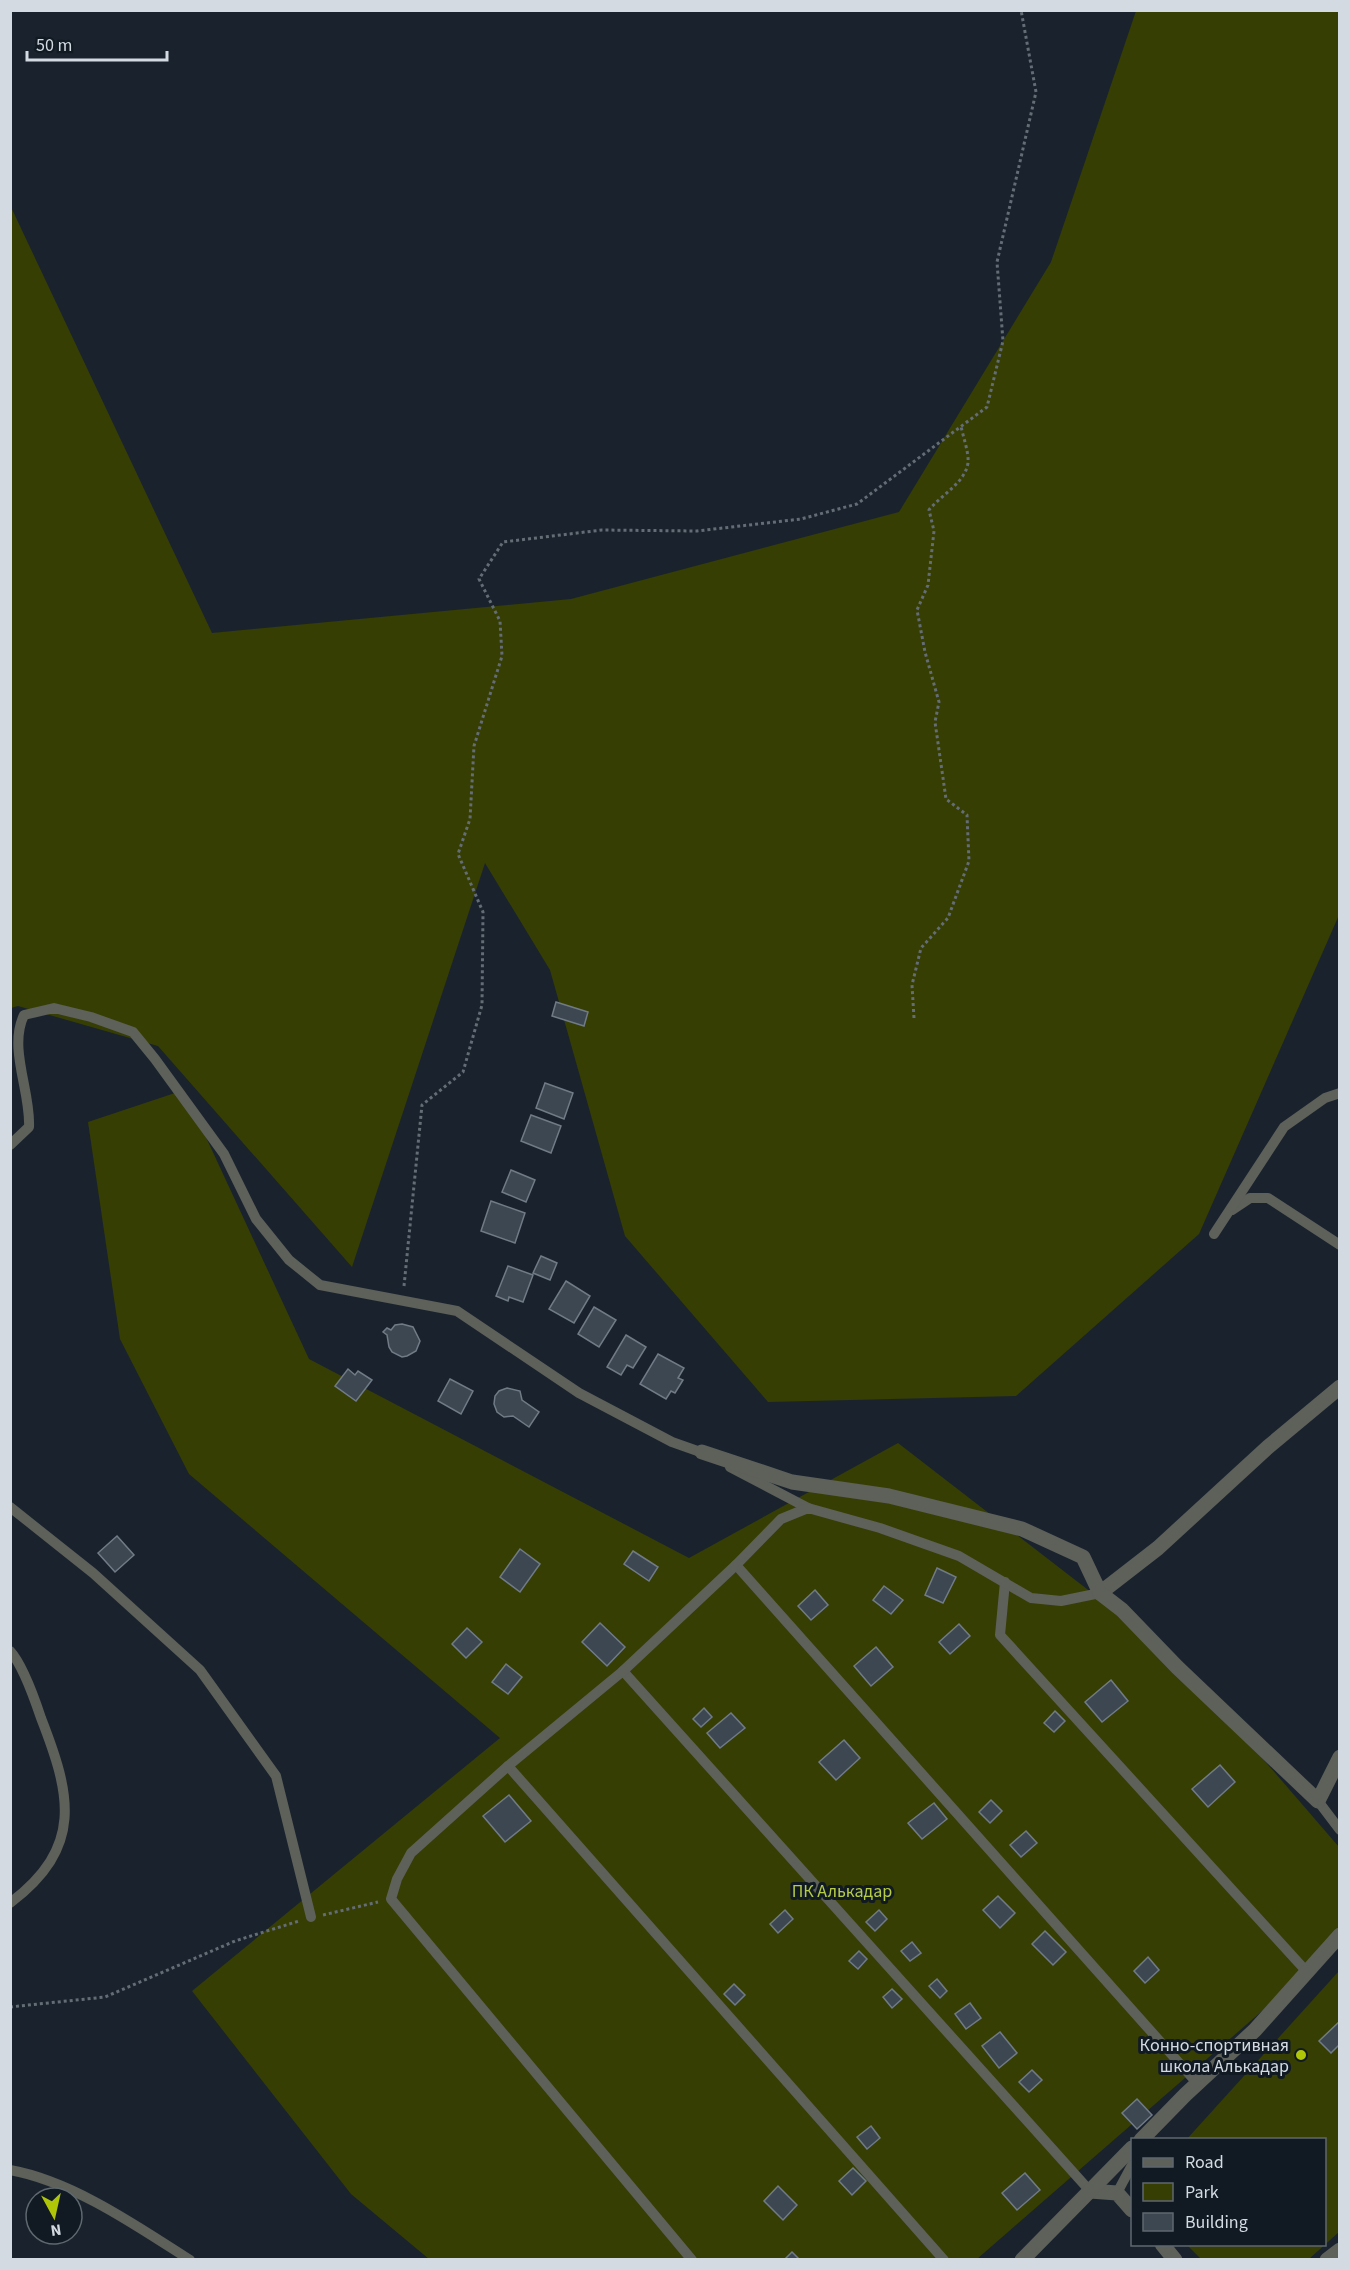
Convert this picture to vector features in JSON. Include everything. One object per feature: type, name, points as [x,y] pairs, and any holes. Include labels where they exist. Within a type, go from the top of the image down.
[{"type":"street","points":[[1100,1593],[1158,1548],[1268,1447],[1340,1387]]},
{"type":"street","points":[[702,1452],[792,1482],[889,1496],[1022,1529],[1083,1557],[1100,1593],[1122,1610],[1177,1667],[1318,1801],[1340,1757]]},
{"type":"street","points":[[1151,2133],[1197,2084],[1255,2030],[1340,1935]]},
{"type":"street","points":[[1022,2259],[1131,2149]]},
{"type":"street","points":[[1090,2191],[1117,2193],[1131,2209]]},
{"type":"street","points":[[1164,2246],[1175,2259]]},
{"type":"street","points":[[1327,2259],[1340,2250]]},
{"type":"lane","points":[[10,1145],[29,1127],[30,1112],[22,1080],[18,1028],[24,1015],[54,1008],[90,1017],[133,1032],[224,1154],[256,1219],[289,1260],[320,1285],[457,1311],[579,1393],[672,1442],[702,1452],[808,1508],[880,1528],[958,1556],[1031,1598],[1061,1601],[1100,1593]]},
{"type":"lane","points":[[1214,1234],[1284,1127],[1325,1098],[1340,1093]]},
{"type":"lane","points":[[1229,1212],[1250,1198],[1268,1198],[1340,1245]]},
{"type":"lane","points":[[10,1507],[93,1573],[200,1670],[276,1776],[311,1917]]},
{"type":"lane","points":[[692,2259],[392,1899],[397,1879],[411,1852],[508,1766],[623,1671],[736,1565],[781,1519],[808,1508]]},
{"type":"lane","points":[[736,1565],[1197,2084]]},
{"type":"lane","points":[[1005,1582],[1000,1635],[1307,1972]]},
{"type":"lane","points":[[10,1651],[36,1703],[58,1760],[67,1805],[60,1847],[32,1886],[10,1903]]},
{"type":"lane","points":[[623,1671],[1090,2191]]},
{"type":"lane","points":[[508,1766],[944,2259]]},
{"type":"lane","points":[[1318,1801],[1340,1830]]},
{"type":"lane","points":[[1117,2193],[1131,2167]]},
{"type":"lane","points":[[10,2170],[34,2174],[59,2183],[190,2259]]},
{"type":"path","points":[[403,1299],[422,1104],[462,1072],[482,1005],[483,912],[458,854],[470,819],[474,746],[502,656],[500,621],[479,579],[503,542],[602,530],[698,531],[801,519],[857,504],[987,407],[1003,341],[997,262],[1036,92],[1021,10]]},
{"type":"path","points":[[914,1018],[912,985],[921,948],[948,918],[969,861],[967,815],[946,799],[935,722],[939,702],[925,652],[917,610],[928,585],[934,531],[929,510],[963,477],[968,462],[961,426]]},
{"type":"path","points":[[10,2007],[105,1997],[234,1941],[311,1917],[392,1899]]},
{"type":"green space","points":[[1136,11],[1339,11],[1339,915],[1199,1234],[1016,1396],[768,1402],[625,1236],[550,970],[485,863],[352,1267],[158,1046],[18,1006],[11,1008],[10,205],[212,633],[571,599],[899,512],[1051,262]]},
{"type":"green space","name":"ПК Алькадар","points":[[184,1090],[309,1359],[689,1558],[898,1443],[1175,1657],[1339,1847],[1339,1944],[977,2259],[429,2259],[351,2194],[192,1991],[500,1738],[189,1474],[120,1339],[88,1122]]},
{"type":"green space","name":"Конно-спортивная школа Алькадар","points":[[1339,1971],[1339,2232],[1326,2244],[1326,2138],[1188,2138]]},
{"type":"green space","name":"Конно-спортивная школа Алькадар","points":[[1188,2246],[1323,2246],[1309,2259],[1201,2259]]},
{"type":"building","points":[[556,1002],[588,1012],[584,1026],[552,1016]]},
{"type":"building","points":[[545,1083],[573,1093],[564,1119],[536,1108]]},
{"type":"building","points":[[531,1115],[561,1126],[551,1153],[521,1141]]},
{"type":"building","points":[[511,1170],[535,1180],[526,1202],[502,1192]]},
{"type":"building","points":[[491,1201],[525,1213],[515,1243],[481,1231]]},
{"type":"building","points":[[541,1256],[557,1263],[550,1280],[533,1273]]},
{"type":"building","points":[[508,1266],[533,1275],[523,1302],[509,1297],[508,1301],[496,1296]]},
{"type":"building","points":[[566,1281],[590,1296],[574,1323],[549,1309]]},
{"type":"building","points":[[594,1307],[616,1320],[599,1347],[578,1334]]},
{"type":"building","points":[[395,1325],[413,1327],[420,1341],[416,1351],[402,1357],[392,1352],[387,1335],[383,1332],[387,1328],[391,1330]]},
{"type":"building","points":[[626,1335],[646,1347],[633,1368],[627,1365],[621,1375],[607,1367]]},
{"type":"building","points":[[658,1354],[684,1368],[678,1378],[683,1380],[675,1393],[671,1391],[666,1399],[640,1384]]},
{"type":"building","points":[[348,1369],[355,1375],[358,1371],[372,1380],[356,1401],[335,1386]]},
{"type":"building","points":[[450,1379],[473,1391],[461,1414],[438,1401]]},
{"type":"building","points":[[507,1388],[520,1391],[522,1400],[539,1412],[529,1427],[513,1416],[504,1417],[497,1412],[494,1404],[495,1396],[499,1391]]},
{"type":"building","points":[[117,1536],[134,1555],[115,1572],[98,1553]]},
{"type":"building","points":[[520,1549],[540,1564],[520,1592],[500,1577]]},
{"type":"building","points":[[633,1551],[658,1567],[649,1581],[624,1564]]},
{"type":"building","points":[[937,1568],[956,1577],[943,1603],[925,1595]]},
{"type":"building","points":[[884,1586],[903,1600],[891,1614],[873,1600]]},
{"type":"building","points":[[815,1590],[828,1605],[811,1620],[798,1606]]},
{"type":"building","points":[[600,1623],[625,1647],[607,1666],[582,1642]]},
{"type":"building","points":[[959,1624],[970,1636],[950,1654],[939,1642]]},
{"type":"building","points":[[467,1628],[482,1642],[466,1658],[452,1644]]},
{"type":"building","points":[[876,1647],[893,1667],[871,1686],[854,1666]]},
{"type":"building","points":[[506,1664],[522,1677],[508,1694],[492,1682]]},
{"type":"building","points":[[1111,1680],[1128,1701],[1102,1722],[1085,1702]]},
{"type":"building","points":[[704,1708],[712,1717],[701,1727],[693,1719]]},
{"type":"building","points":[[1055,1711],[1065,1721],[1054,1732],[1044,1723]]},
{"type":"building","points":[[731,1713],[745,1728],[720,1748],[707,1733]]},
{"type":"building","points":[[844,1740],[860,1758],[836,1780],[819,1762]]},
{"type":"building","points":[[1220,1765],[1235,1782],[1208,1807],[1192,1789]]},
{"type":"building","points":[[509,1795],[531,1821],[505,1842],[483,1816]]},
{"type":"building","points":[[991,1800],[1002,1811],[990,1823],[979,1812]]},
{"type":"building","points":[[934,1803],[947,1819],[922,1839],[908,1823]]},
{"type":"building","points":[[1026,1831],[1037,1843],[1021,1857],[1010,1845]]},
{"type":"building","points":[[998,1896],[1015,1913],[1000,1928],[983,1910]]},
{"type":"building","points":[[785,1910],[793,1919],[778,1933],[770,1924]]},
{"type":"building","points":[[879,1910],[887,1919],[875,1931],[866,1922]]},
{"type":"building","points":[[1045,1931],[1066,1952],[1053,1965],[1032,1944]]},
{"type":"building","points":[[912,1942],[921,1953],[910,1961],[901,1951]]},
{"type":"building","points":[[859,1951],[867,1959],[858,1969],[849,1961]]},
{"type":"building","points":[[1148,1957],[1159,1970],[1145,1983],[1134,1971]]},
{"type":"building","points":[[937,1979],[947,1991],[940,1998],[929,1986]]},
{"type":"building","points":[[734,1984],[745,1995],[735,2005],[724,1994]]},
{"type":"building","points":[[892,1989],[902,1999],[892,2008],[883,1997]]},
{"type":"building","points":[[970,2003],[981,2018],[966,2029],[955,2014]]},
{"type":"building","points":[[1340,2021],[1340,2044],[1331,2053],[1319,2041]]},
{"type":"building","points":[[1000,2032],[1017,2053],[999,2068],[982,2046]]},
{"type":"building","points":[[1032,2070],[1042,2080],[1029,2092],[1019,2082]]},
{"type":"building","points":[[1137,2099],[1152,2115],[1137,2129],[1122,2113]]},
{"type":"building","points":[[871,2126],[880,2138],[867,2149],[857,2137]]},
{"type":"building","points":[[853,2168],[866,2181],[852,2195],[839,2181]]},
{"type":"building","points":[[1025,2173],[1040,2190],[1017,2210],[1002,2193]]},
{"type":"building","points":[[778,2186],[797,2205],[783,2220],[764,2201]]},
{"type":"building","points":[[792,2252],[800,2260],[784,2260]]},
{"type":"place","name":"Конно-спортивная школа Алькадар","points":[[1301,2055]]}]
